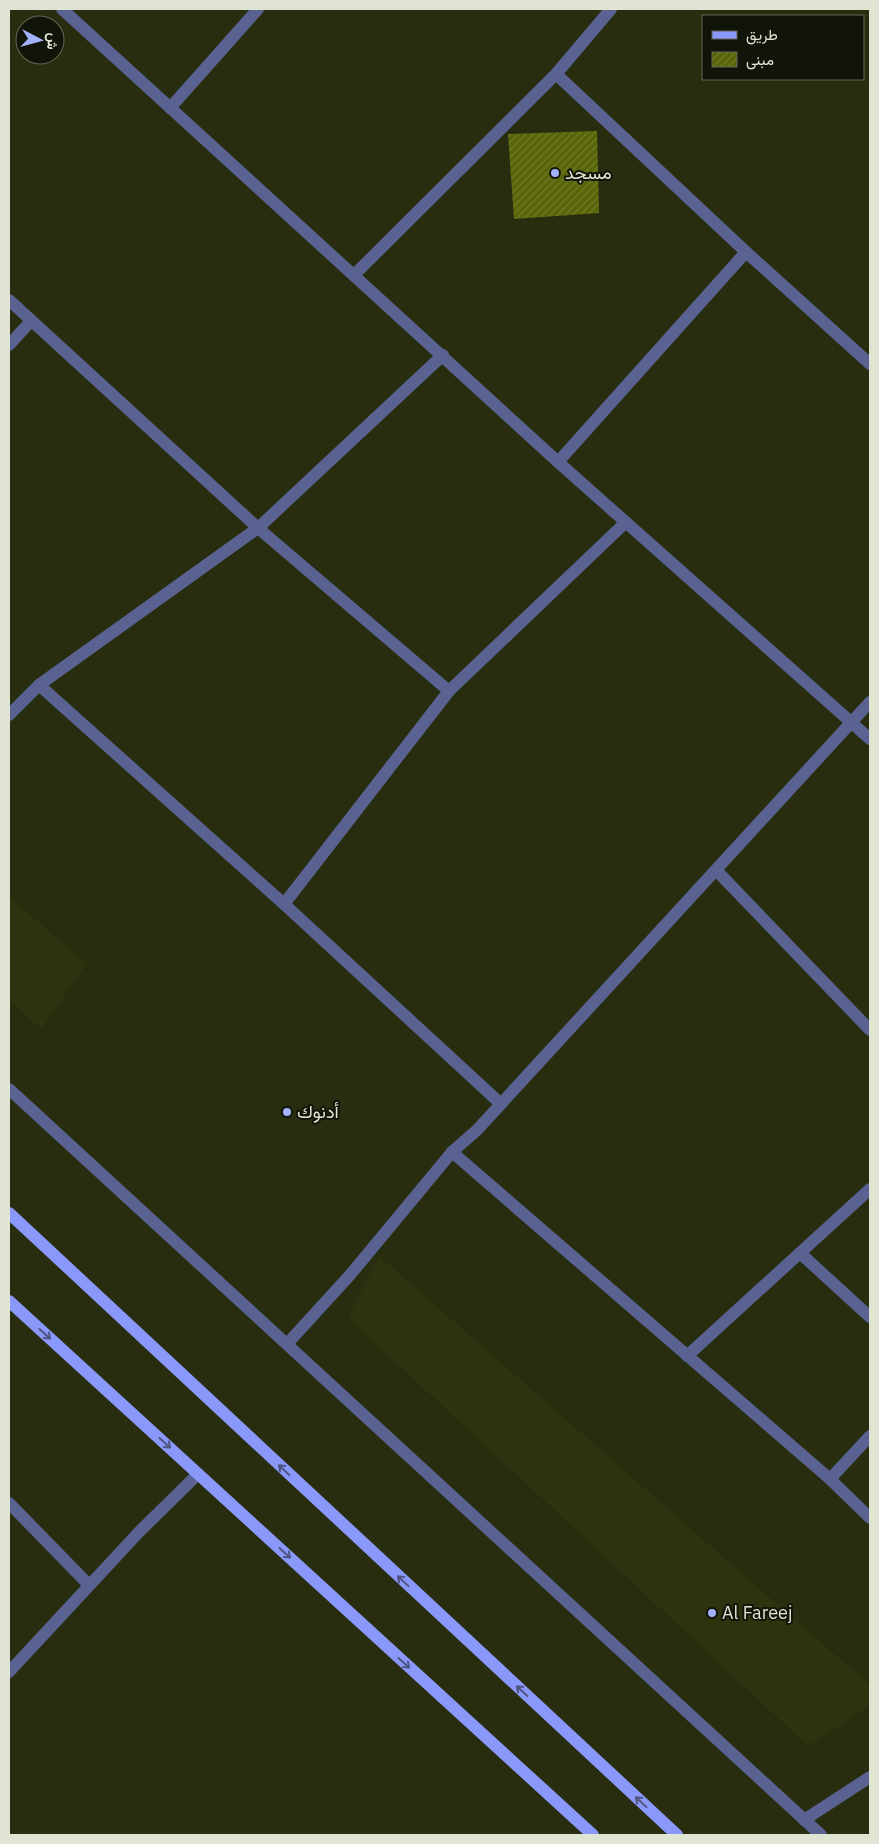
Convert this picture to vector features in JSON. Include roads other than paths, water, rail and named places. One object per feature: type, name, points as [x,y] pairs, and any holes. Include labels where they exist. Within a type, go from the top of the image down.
[{"type":"main road","points":[[9,1214],[677,1834]]},
{"type":"main road","points":[[9,1301],[593,1835]]},
{"type":"street","points":[[62,9],[558,462],[870,739]]},
{"type":"street","points":[[170,108],[258,9]]},
{"type":"street","points":[[354,274],[556,74],[612,9]]},
{"type":"street","points":[[556,74],[746,252],[870,364]]},
{"type":"street","points":[[558,462],[746,252]]},
{"type":"street","points":[[9,300],[258,528],[449,691]]},
{"type":"street","points":[[9,345],[31,321]]},
{"type":"street","points":[[9,715],[39,685],[258,528],[443,355]]},
{"type":"street","points":[[284,904],[449,691],[626,522]]},
{"type":"street","points":[[39,685],[284,904],[501,1104]]},
{"type":"street","points":[[287,1344],[350,1275],[452,1152],[501,1104],[870,702]]},
{"type":"street","points":[[716,870],[870,1030]]},
{"type":"street","points":[[9,1089],[820,1835]]},
{"type":"street","points":[[452,1152],[830,1479],[870,1518]]},
{"type":"street","points":[[687,1356],[870,1189]]},
{"type":"street","points":[[800,1253],[870,1317]]},
{"type":"street","points":[[830,1479],[870,1436]]},
{"type":"street","points":[[9,1672],[138,1532],[198,1474]]},
{"type":"street","points":[[9,1503],[89,1585]]},
{"type":"street","points":[[804,1820],[870,1777]]},
{"type":"place","name":"مسجد","points":[[555,173]]},
{"type":"place","name":"أدنوك","points":[[287,1112]]},
{"type":"place","name":"Al Fareej","points":[[712,1613]]}]
